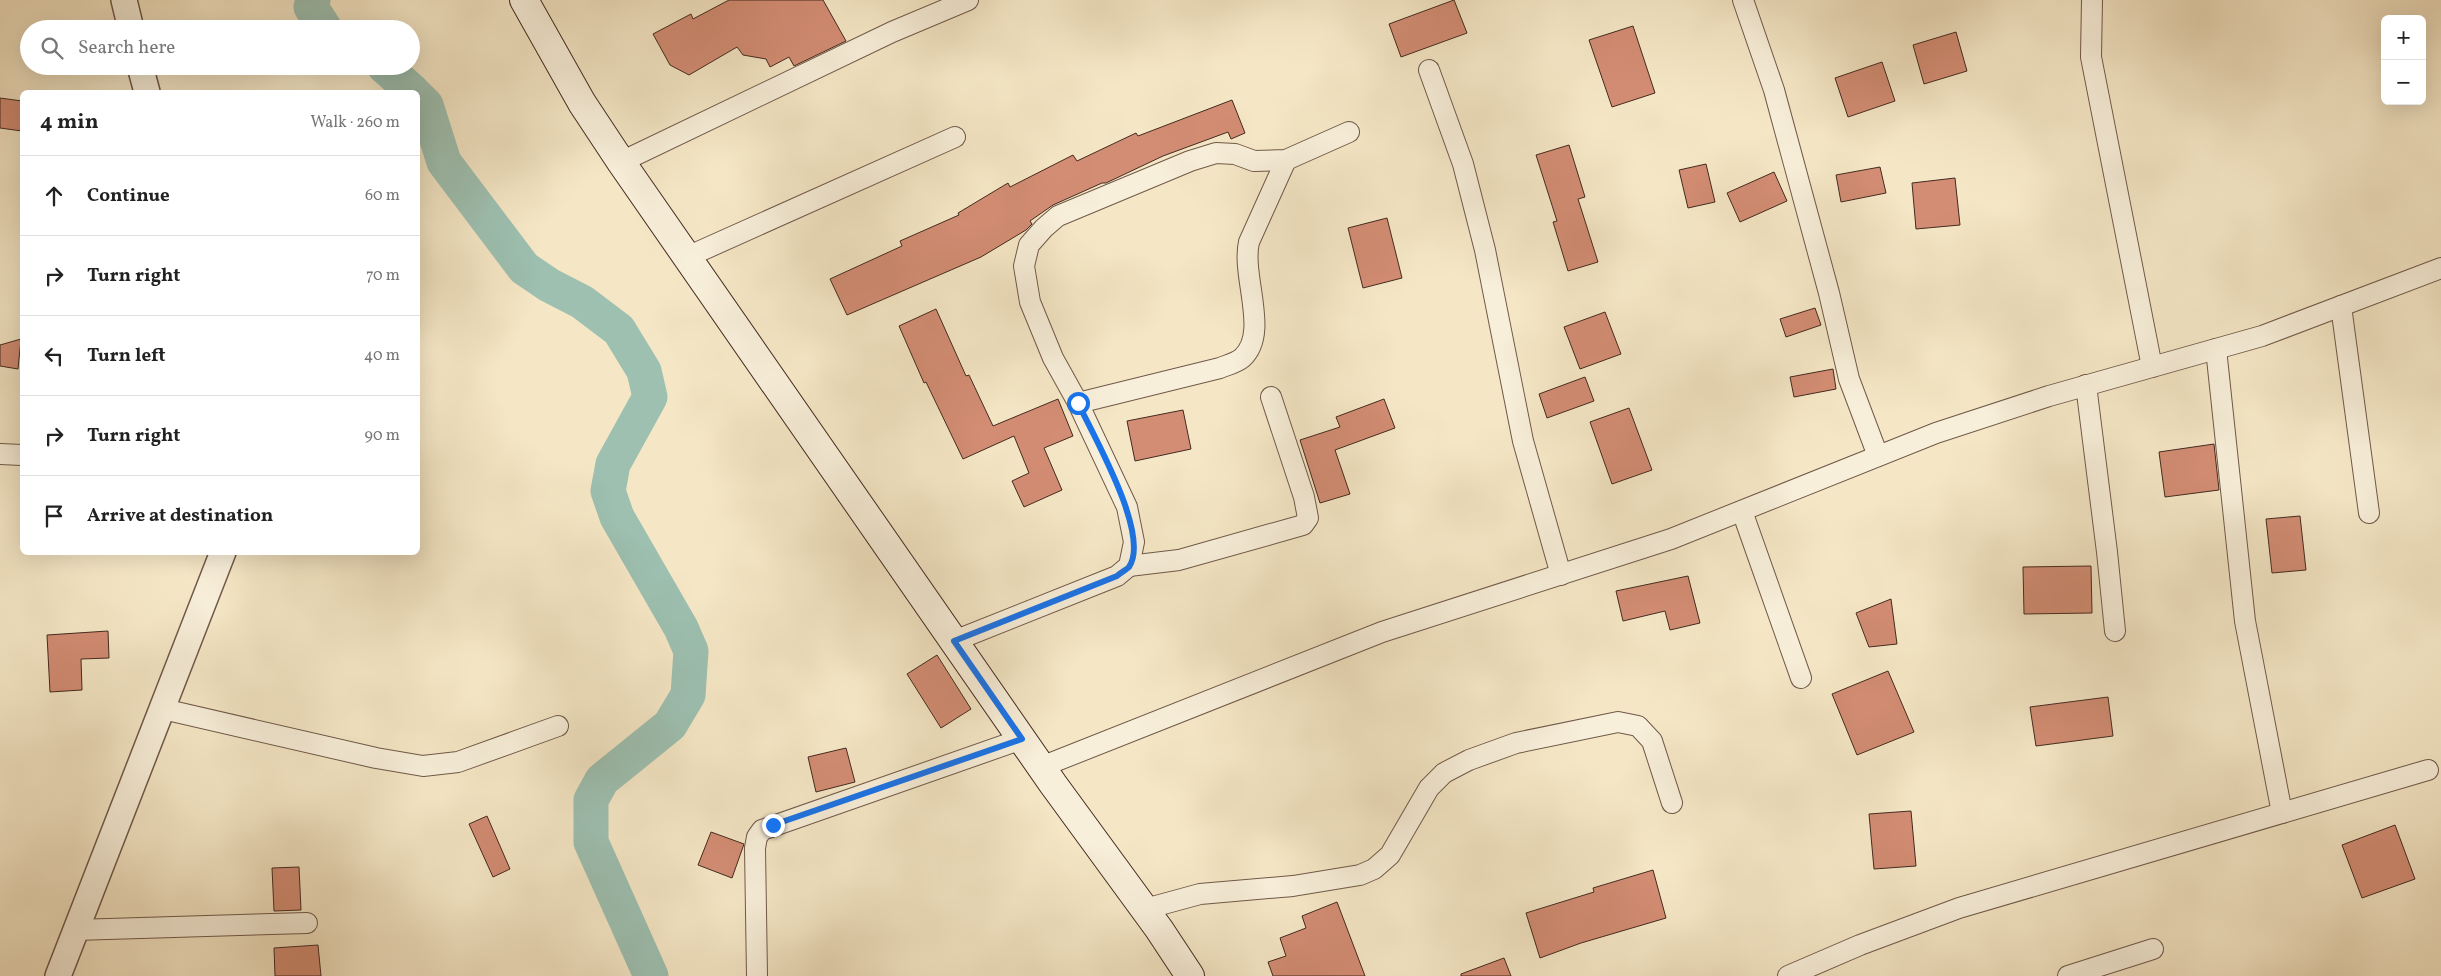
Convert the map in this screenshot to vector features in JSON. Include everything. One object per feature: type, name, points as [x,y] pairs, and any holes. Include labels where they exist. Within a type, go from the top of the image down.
[{"type":"main road","points":[[524,0],[582,103],[621,162],[1041,767],[1145,909],[1190,976]]},
{"type":"street","points":[[124,0],[129,20]]},
{"type":"street","points":[[621,162],[892,32],[968,0]]},
{"type":"street","points":[[1743,0],[1776,99],[1829,292],[1849,380],[1878,456]]},
{"type":"street","points":[[2092,0],[2091,57],[2152,367]]},
{"type":"street","points":[[1429,70],[1468,184],[1485,250],[1523,441],[1561,575]]},
{"type":"street","points":[[142,75],[146,90]]},
{"type":"street","points":[[1129,566],[1134,542],[1128,507],[1078,403],[1053,358],[1030,302],[1024,266],[1029,245],[1058,216],[1190,161],[1216,153],[1235,154],[1254,161],[1286,160],[1349,132]]},
{"type":"street","points":[[687,257],[956,138]]},
{"type":"street","points":[[1078,403],[1220,368],[1241,359],[1251,346],[1255,332],[1246,256],[1249,242],[1286,160]]},
{"type":"street","points":[[1041,767],[1382,632],[1671,539],[1946,430],[2086,385],[2262,336],[2441,268]]},
{"type":"street","points":[[2341,306],[2369,512]]},
{"type":"street","points":[[2216,349],[2245,621],[2282,813]]},
{"type":"street","points":[[2086,385],[2107,552],[2114,631]]},
{"type":"street","points":[[954,641],[1117,576],[1129,566],[1179,560],[1303,525],[1308,518],[1304,497],[1271,397]]},
{"type":"street","points":[[0,454],[20,455]]},
{"type":"street","points":[[1742,511],[1801,678]]},
{"type":"street","points":[[58,976],[222,555]]},
{"type":"street","points":[[163,709],[376,758],[423,766],[458,762],[558,726]]},
{"type":"street","points":[[1145,909],[1200,894],[1293,886],[1360,875],[1374,869],[1390,855],[1429,788],[1444,773],[1468,760],[1516,743],[1618,722],[1638,726],[1652,741],[1672,803]]},
{"type":"street","points":[[757,976],[756,848],[757,837],[762,830],[1022,739]]},
{"type":"street","points":[[1788,976],[1860,945],[1959,908],[2428,770]]},
{"type":"street","points":[[76,930],[307,923]]},
{"type":"street","points":[[2068,976],[2153,949]]},
{"type":"building","points":[[729,0],[823,0],[846,41],[794,66],[789,57],[770,67],[766,59],[743,55],[737,47],[689,75],[670,65],[653,34],[691,14],[693,19]]},
{"type":"building","points":[[1454,0],[1467,33],[1401,57],[1389,24]]},
{"type":"building","points":[[1633,26],[1655,93],[1612,107],[1589,40]]},
{"type":"building","points":[[1956,32],[1967,71],[1924,84],[1913,45]]},
{"type":"building","points":[[1882,62],[1895,101],[1848,117],[1835,78]]},
{"type":"building","points":[[0,98],[20,101],[20,131],[0,128]]},
{"type":"building","points":[[1232,100],[1245,133],[1231,139],[1228,132],[1163,156],[1053,205],[1030,221],[1032,224],[1026,230],[981,257],[847,315],[830,279],[902,246],[900,241],[959,215],[958,213],[1008,183],[1010,187],[1073,155],[1077,161],[1136,133],[1138,136]]},
{"type":"building","points":[[1569,145],[1585,197],[1578,199],[1598,262],[1568,271],[1553,222],[1557,221],[1536,155]]},
{"type":"building","points":[[1706,164],[1715,202],[1688,208],[1679,170]]},
{"type":"building","points":[[1880,167],[1886,193],[1841,202],[1836,175]]},
{"type":"building","points":[[1774,172],[1787,201],[1740,222],[1727,193]]},
{"type":"building","points":[[1955,178],[1960,225],[1916,229],[1912,183]]},
{"type":"building","points":[[1387,218],[1402,278],[1363,288],[1348,228]]},
{"type":"building","points":[[1815,308],[1821,325],[1786,337],[1780,319]]},
{"type":"building","points":[[936,309],[966,376],[969,375],[993,426],[1058,399],[1073,436],[1044,448],[1062,490],[1024,507],[1012,481],[1029,473],[1014,436],[963,459],[926,382],[924,383],[899,326]]},
{"type":"building","points":[[1605,312],[1621,354],[1580,369],[1564,327]]},
{"type":"building","points":[[20,339],[18,369],[0,366],[0,345]]},
{"type":"building","points":[[1833,369],[1836,389],[1794,397],[1790,377]]},
{"type":"building","points":[[1585,377],[1594,401],[1547,418],[1539,394]]},
{"type":"building","points":[[1384,399],[1395,428],[1335,450],[1350,494],[1320,503],[1300,440],[1340,427],[1336,417]]},
{"type":"building","points":[[1629,408],[1652,470],[1612,484],[1590,422]]},
{"type":"building","points":[[1183,410],[1191,449],[1135,461],[1127,421]]},
{"type":"building","points":[[2214,444],[2219,490],[2165,497],[2159,452]]},
{"type":"building","points":[[2300,516],[2306,570],[2272,573],[2266,519]]},
{"type":"building","points":[[2091,566],[2092,613],[2024,614],[2023,567]]},
{"type":"building","points":[[1688,576],[1700,623],[1670,630],[1665,611],[1623,621],[1616,591]]},
{"type":"building","points":[[1891,599],[1897,644],[1869,647],[1856,613]]},
{"type":"building","points":[[108,631],[109,658],[81,659],[82,690],[50,692],[47,635]]},
{"type":"building","points":[[937,655],[971,709],[941,728],[907,674]]},
{"type":"building","points":[[1888,671],[1914,732],[1857,755],[1832,694]]},
{"type":"building","points":[[2108,697],[2113,736],[2036,746],[2030,707]]},
{"type":"building","points":[[846,748],[855,782],[816,792],[808,757]]},
{"type":"building","points":[[1911,811],[1916,866],[1874,869],[1869,814]]},
{"type":"building","points":[[487,816],[510,869],[493,877],[469,824]]},
{"type":"building","points":[[2395,825],[2415,879],[2362,898],[2342,845]]},
{"type":"building","points":[[711,832],[744,844],[732,878],[698,865]]},
{"type":"building","points":[[299,867],[301,910],[274,911],[272,868]]},
{"type":"building","points":[[1653,870],[1666,918],[1581,943],[1540,958],[1526,913],[1594,892],[1593,888]]},
{"type":"building","points":[[1337,902],[1365,976],[1273,976],[1268,962],[1286,956],[1280,938],[1306,928],[1302,916]]},
{"type":"building","points":[[318,945],[321,976],[275,976],[274,948]]},
{"type":"building","points":[[1504,958],[1511,976],[1461,976],[1461,974]]},
{"type":"waterway","points":[[313,0],[311,7],[319,20]]},
{"type":"waterway","points":[[394,75],[411,90]]},
{"type":"waterway","points":[[420,99],[426,105],[444,162],[524,268],[549,285],[582,302],[619,330],[644,371],[650,397],[613,464],[608,491],[617,517],[681,628],[691,651],[688,695],[670,725],[602,780],[591,800],[591,842],[651,976]]},
{"type":"route","points":[[773,825],[1022,739],[954,641],[1117,576],[1129,566],[1134,542],[1128,507],[1078,403]]}]
